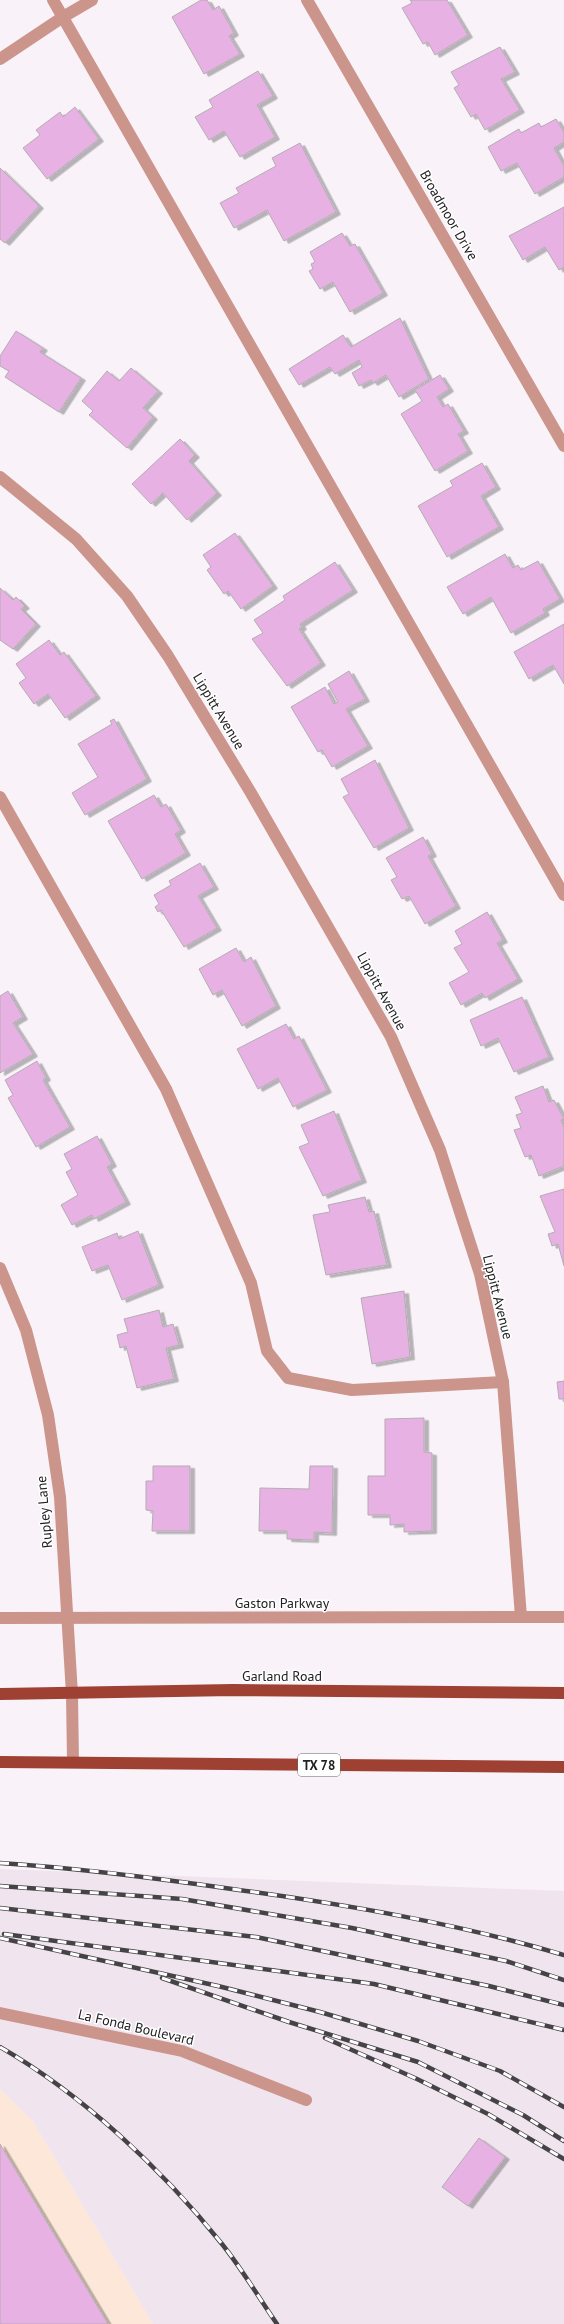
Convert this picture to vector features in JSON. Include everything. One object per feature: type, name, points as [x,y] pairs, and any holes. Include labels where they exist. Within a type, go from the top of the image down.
[{"type":"main road","name":"Garland Road","points":[[0,1694],[72,1694],[233,1690],[564,1693]]},
{"type":"main road","name":"TX 78","points":[[0,1762],[564,1767]]},
{"type":"street","points":[[53,0],[564,895]]},
{"type":"street","points":[[0,59],[63,16],[92,0]]},
{"type":"street","name":"Broadmoor Drive","points":[[307,0],[564,446]]},
{"type":"street","name":"Lippitt Avenue","points":[[0,477],[76,539],[127,596],[168,656],[251,793],[391,1037],[442,1157],[480,1274],[503,1382],[522,1617]]},
{"type":"street","points":[[0,797],[166,1089],[251,1284],[267,1351],[288,1378],[352,1390],[503,1382]]},
{"type":"street","name":"Rupley Lane","points":[[0,1268],[26,1330],[48,1415],[60,1497],[66,1618],[72,1694],[73,1762]]},
{"type":"street","name":"Gaston Parkway","points":[[0,1618],[564,1617]]},
{"type":"street","name":"La Fonda Boulevard","points":[[0,2013],[182,2051],[306,2100]]},
{"type":"shaded area","points":[[0,1869],[564,1891],[564,2324],[153,2324],[33,2121],[0,2089]]},
{"type":"shaded area","points":[[0,2089],[33,2121],[153,2324],[0,2324]]},
{"type":"building","points":[[201,0],[207,0],[213,10],[219,6],[234,33],[229,36],[240,54],[204,74],[172,17]]},
{"type":"building","points":[[410,0],[447,0],[468,35],[435,55],[428,42],[423,44],[402,8],[412,3]]},
{"type":"building","points":[[500,47],[515,72],[501,79],[520,110],[485,130],[476,114],[471,117],[454,88],[459,85],[451,72]]},
{"type":"building","points":[[258,71],[273,96],[257,105],[275,137],[240,157],[224,131],[209,140],[195,117],[213,107],[209,100]]},
{"type":"building","points":[[75,107],[99,139],[47,179],[23,148],[40,135],[36,130],[60,112],[63,117]]},
{"type":"building","points":[[556,119],[564,132],[564,142],[554,148],[564,166],[564,177],[535,194],[517,163],[501,171],[488,147],[519,129],[521,133],[539,123],[541,127]]},
{"type":"building","points":[[300,143],[336,212],[284,241],[267,210],[234,228],[220,203],[239,193],[236,188],[276,166],[272,158]]},
{"type":"building","points":[[0,168],[39,206],[5,243],[0,239]]},
{"type":"building","points":[[564,207],[564,267],[559,270],[545,247],[523,260],[509,236]]},
{"type":"building","points":[[342,233],[350,246],[355,244],[383,293],[350,312],[333,282],[320,289],[309,271],[313,269],[311,264],[315,262],[310,252]]},
{"type":"building","points":[[400,318],[429,379],[399,397],[386,375],[373,383],[371,380],[359,386],[352,373],[362,367],[359,360],[335,374],[330,367],[299,385],[289,369],[343,335],[351,347]]},
{"type":"building","points":[[16,331],[43,348],[40,352],[81,378],[59,412],[5,377],[9,371],[0,366],[0,356]]},
{"type":"building","points":[[131,368],[158,391],[143,408],[153,417],[127,448],[89,415],[93,411],[82,401],[107,371],[119,381]]},
{"type":"building","points":[[440,375],[449,389],[437,397],[443,407],[448,404],[464,431],[458,434],[468,451],[435,471],[401,414],[422,401],[415,390]]},
{"type":"building","points":[[180,439],[195,455],[189,461],[217,493],[187,520],[163,493],[151,504],[132,484]]},
{"type":"building","points":[[482,463],[496,487],[481,496],[499,527],[447,557],[418,506],[453,486],[450,481]]},
{"type":"building","points":[[235,533],[273,586],[241,609],[228,591],[224,594],[207,570],[211,567],[203,555]]},
{"type":"building","points":[[505,554],[513,568],[518,565],[521,570],[538,561],[560,599],[543,609],[545,613],[511,633],[491,597],[463,614],[447,587]]},
{"type":"building","points":[[335,562],[353,590],[300,624],[302,627],[299,629],[321,663],[287,686],[252,639],[263,633],[254,620],[285,600],[283,596]]},
{"type":"building","points":[[0,588],[13,600],[16,597],[25,606],[21,609],[36,624],[13,649],[0,640]]},
{"type":"building","points":[[564,624],[564,684],[553,665],[529,679],[514,652]]},
{"type":"building","points":[[49,640],[60,655],[64,652],[96,696],[65,718],[48,694],[34,704],[19,683],[26,678],[16,664]]},
{"type":"building","points":[[349,671],[365,699],[346,709],[368,746],[332,767],[322,750],[318,752],[291,707],[325,687],[334,704],[338,702],[328,684]]},
{"type":"building","points":[[114,719],[147,779],[85,815],[72,793],[98,777],[78,744],[112,724],[110,721]]},
{"type":"building","points":[[375,760],[409,828],[374,848],[343,797],[349,794],[341,779]]},
{"type":"building","points":[[154,795],[161,807],[166,804],[181,830],[175,834],[186,853],[142,879],[108,821]]},
{"type":"building","points":[[423,837],[432,854],[428,856],[456,906],[425,924],[409,896],[402,899],[391,880],[397,877],[386,858]]},
{"type":"building","points":[[200,863],[214,887],[198,896],[217,928],[184,947],[161,910],[158,912],[155,907],[159,904],[154,895],[171,885],[169,881]]},
{"type":"building","points":[[487,912],[503,940],[497,943],[518,979],[485,998],[482,993],[461,1005],[449,983],[469,972],[454,948],[462,944],[455,931]]},
{"type":"building","points":[[236,948],[244,962],[251,957],[276,1006],[242,1026],[222,990],[213,995],[199,969]]},
{"type":"building","points":[[8,991],[23,1017],[13,1023],[33,1054],[0,1073],[0,996]]},
{"type":"building","points":[[522,997],[549,1057],[514,1072],[498,1038],[481,1046],[470,1020]]},
{"type":"building","points":[[286,1024],[294,1039],[299,1036],[327,1090],[293,1107],[278,1078],[258,1089],[237,1049]]},
{"type":"building","points":[[37,1061],[46,1078],[43,1080],[70,1127],[36,1147],[8,1098],[13,1095],[5,1080]]},
{"type":"building","points":[[543,1086],[549,1102],[554,1100],[564,1119],[561,1120],[564,1127],[564,1166],[539,1176],[531,1155],[525,1157],[514,1130],[521,1128],[516,1115],[522,1113],[515,1097]]},
{"type":"building","points":[[334,1111],[362,1180],[323,1196],[299,1147],[309,1143],[301,1125]]},
{"type":"building","points":[[97,1136],[112,1164],[107,1167],[126,1202],[94,1219],[92,1215],[72,1225],[61,1205],[78,1195],[66,1172],[72,1169],[64,1154]]},
{"type":"building","points":[[564,1189],[564,1266],[558,1244],[552,1246],[548,1234],[555,1232],[540,1196]]},
{"type":"building","points":[[365,1197],[369,1212],[374,1211],[387,1265],[326,1275],[313,1215],[330,1212],[328,1205]]},
{"type":"building","points":[[138,1231],[159,1285],[122,1300],[108,1265],[92,1271],[82,1247],[117,1233],[119,1239]]},
{"type":"building","points":[[404,1291],[410,1357],[372,1364],[361,1298]]},
{"type":"building","points":[[159,1310],[163,1327],[173,1324],[179,1345],[166,1348],[174,1379],[137,1388],[126,1346],[120,1348],[117,1335],[128,1332],[124,1319]]},
{"type":"building","points":[[564,1381],[564,1399],[559,1399],[557,1382]]},
{"type":"building","points":[[424,1418],[424,1452],[432,1453],[432,1531],[404,1532],[404,1524],[390,1525],[390,1515],[368,1515],[368,1476],[385,1476],[385,1419]]},
{"type":"building","points":[[153,1466],[190,1466],[190,1531],[152,1531],[153,1511],[146,1510],[146,1481],[153,1481]]},
{"type":"building","points":[[310,1466],[333,1466],[332,1533],[314,1532],[314,1540],[287,1539],[287,1531],[259,1531],[260,1488],[309,1489]]},
{"type":"building","points":[[479,2138],[505,2157],[468,2206],[442,2187]]},
{"type":"building","points":[[0,2144],[108,2324],[0,2324]]},
{"type":"railway","points":[[0,1863],[145,1877],[316,1901],[441,1924],[482,1933],[564,1955]]},
{"type":"railway","points":[[0,1886],[182,1899],[352,1928],[506,1961],[564,1980]]},
{"type":"railway","points":[[0,1908],[256,1937],[489,1986],[564,2005]]},
{"type":"railway","points":[[4,1934],[374,1984],[564,2030]]},
{"type":"railway","points":[[0,1938],[218,1986],[320,2012],[418,2041],[500,2071],[564,2107]]},
{"type":"railway","points":[[162,1978],[289,2022],[418,2062],[523,2115],[564,2141]]},
{"type":"railway","points":[[325,2038],[417,2079],[488,2114],[564,2159]]},
{"type":"railway","points":[[0,2047],[61,2087],[120,2135],[147,2161],[174,2188],[222,2244],[277,2324]]}]
